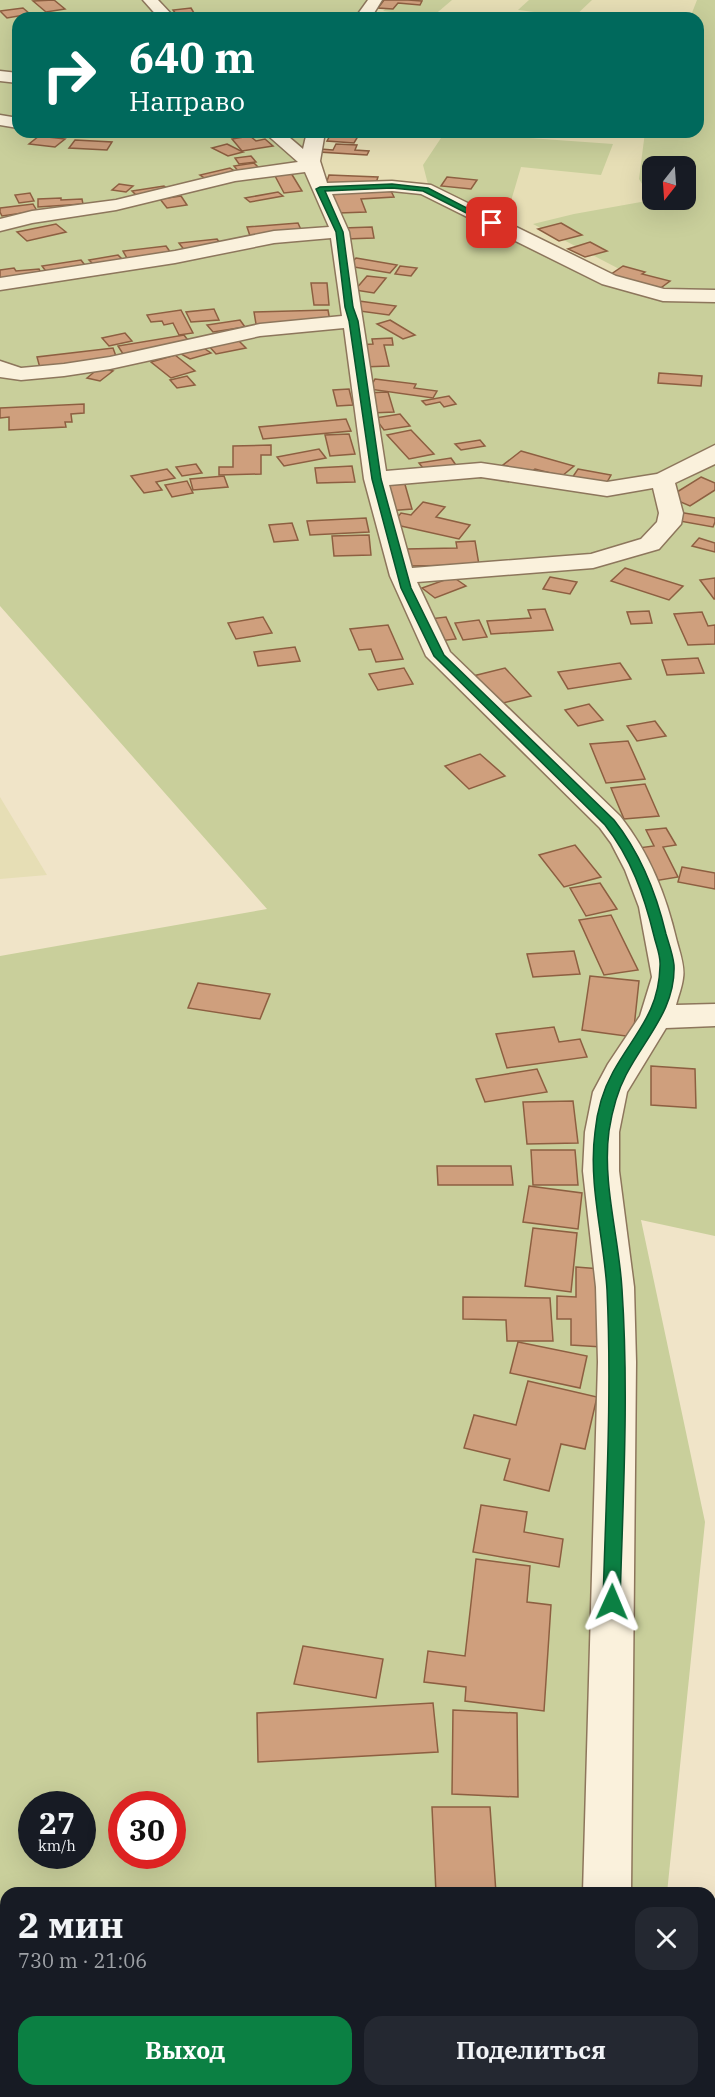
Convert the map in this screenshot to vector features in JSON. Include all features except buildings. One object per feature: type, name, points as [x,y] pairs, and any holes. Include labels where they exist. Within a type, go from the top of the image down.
[{"type":"street","points":[[150,0],[161,12]]},
{"type":"street","points":[[283,138],[314,173]]},
{"type":"street","points":[[314,138],[310,150],[314,173],[340,232],[349,307],[376,479],[402,576],[439,656],[610,822],[624,840],[640,870],[654,908],[667,964],[665,992],[656,1017],[620,1072],[610,1092],[602,1132],[601,1171],[615,1287],[617,1362],[607,1887]]},
{"type":"street","points":[[0,225],[32,217],[123,204],[235,176],[314,173],[425,189],[609,280],[663,295],[715,296]]},
{"type":"street","points":[[0,284],[175,256],[274,237],[340,232]]},
{"type":"street","points":[[0,367],[14,374],[64,370],[110,363],[260,330],[353,321]]},
{"type":"street","points":[[376,479],[481,470],[608,489],[663,480],[703,462],[715,452]]},
{"type":"street","points":[[402,576],[593,561],[650,544],[669,524],[671,513],[663,480]]},
{"type":"street","points":[[656,1017],[715,1015]]},
{"type":"shaded area","points":[[372,0],[715,0],[715,300],[668,299],[319,192],[318,138],[704,138],[704,12],[365,12]]},
{"type":"shaded area","points":[[0,797],[47,875],[0,879]]},
{"type":"green space","points":[[0,0],[372,0],[365,12],[12,12],[12,138],[318,138],[319,192],[347,189],[430,192],[423,165],[441,138],[529,138],[613,144],[601,175],[521,167],[511,201],[473,211],[610,284],[715,300],[715,1236],[641,1220],[705,1522],[668,1887],[0,1887],[0,956],[267,909],[0,606]]},
{"type":"green space","points":[[396,0],[452,0],[438,12],[383,11]]},
{"type":"green space","points":[[529,0],[592,0],[579,12],[518,10]]},
{"type":"green space","points":[[697,0],[715,0],[715,291],[688,292],[648,284],[533,224],[642,202],[642,210],[696,210],[696,156],[642,156],[642,184],[639,179],[644,138],[704,138],[704,12],[692,12]]},
{"type":"route","points":[[492,223],[425,189],[392,186],[320,189],[340,232],[349,307],[376,479],[406,588],[439,656],[610,822],[624,840],[640,870],[654,908],[667,964],[668,977],[665,992],[656,1017],[620,1072],[610,1092],[602,1132],[601,1171],[615,1287],[617,1362],[612,1602]]}]
